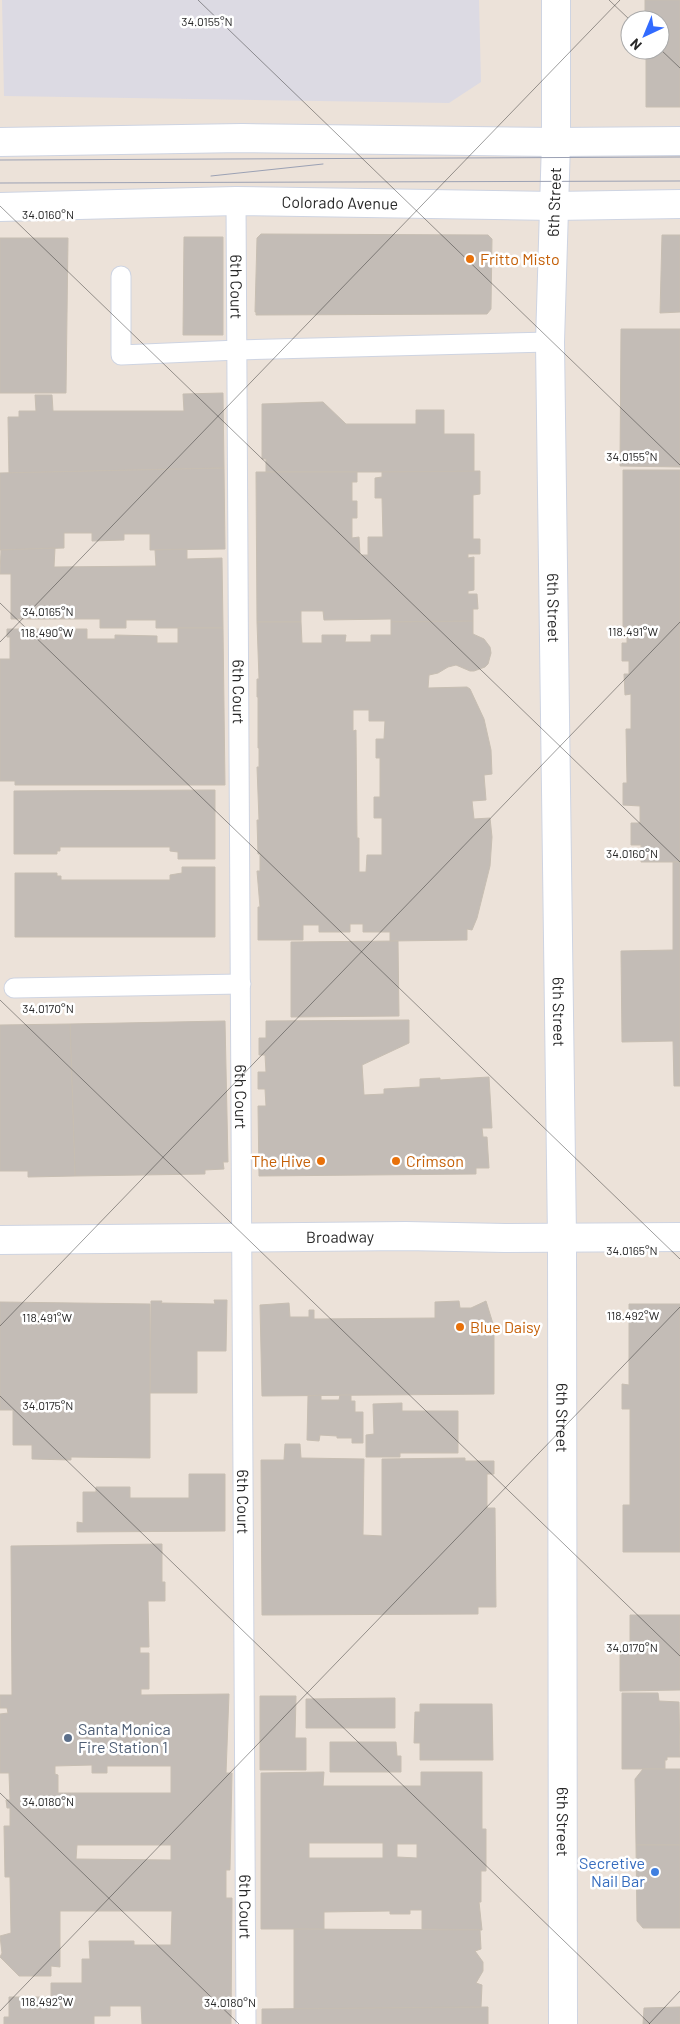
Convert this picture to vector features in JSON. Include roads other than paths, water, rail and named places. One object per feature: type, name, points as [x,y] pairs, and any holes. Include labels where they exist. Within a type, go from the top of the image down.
[{"type":"street","name":"6th Street","points":[[556,0],[556,142],[550,342],[562,1238],[563,2024]]},
{"type":"street","points":[[0,142],[242,138],[556,142],[680,141]]},
{"type":"street","name":"Colorado Avenue","points":[[0,206],[236,201],[554,206],[680,204]]},
{"type":"street","name":"Broadway","points":[[0,1240],[406,1236],[680,1237]]},
{"type":"lane","name":"6th Court","points":[[236,201],[246,2024]]},
{"type":"lane","points":[[121,276],[121,355],[550,342]]},
{"type":"lane","points":[[14,988],[241,984]]},
{"type":"tram line","points":[[0,160],[680,157]]},
{"type":"tram line","points":[[211,176],[323,164]]},
{"type":"tram line","points":[[0,183],[680,181]]},
{"type":"place","name":"Fritto Misto","points":[[470,259]]},
{"type":"place","name":"The Hive","points":[[321,1161]]},
{"type":"place","name":"Crimson","points":[[396,1161]]},
{"type":"place","name":"Blue Daisy","points":[[460,1327]]},
{"type":"place","name":"Santa Monica Fire Station 1","points":[[68,1738]]},
{"type":"place","name":"Secretive Nail Bar","points":[[655,1872]]}]
